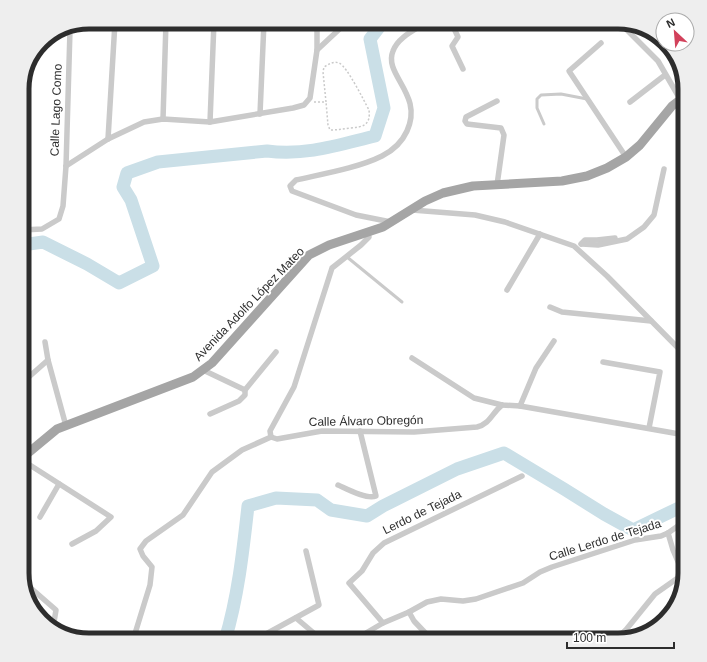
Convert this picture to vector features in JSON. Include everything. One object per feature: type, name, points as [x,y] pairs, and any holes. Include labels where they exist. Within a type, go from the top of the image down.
[{"type":"main road","name":"Avenida Adolfo López Mateo","points":[[29,453],[57,428],[66,426],[193,377],[212,363],[309,256],[329,245],[383,227],[425,201],[442,193],[473,186],[562,181],[587,176],[607,168],[626,157],[640,144],[672,106],[678,101]]},
{"type":"street","points":[[108,139],[115,29]]},
{"type":"street","points":[[163,119],[166,29]]},
{"type":"street","points":[[210,122],[214,29]]},
{"type":"street","points":[[260,114],[264,29]]},
{"type":"street","points":[[66,166],[108,139],[144,122],[163,119],[210,122],[304,106],[310,98],[317,50],[317,29]]},
{"type":"street","points":[[317,50],[340,29]]},
{"type":"street","points":[[391,222],[356,215],[292,191],[290,186],[296,180],[366,162],[382,156],[395,148],[405,135],[411,121],[411,106],[406,91],[391,63],[392,53],[396,44],[416,29]]},
{"type":"street","points":[[454,29],[458,37],[452,46],[462,69]]},
{"type":"street","points":[[626,30],[658,61],[678,92]]},
{"type":"street","name":"Calle Lago Como","points":[[29,230],[42,229],[59,220],[63,206],[66,166],[70,33]]},
{"type":"street","points":[[601,43],[570,71],[626,157]]},
{"type":"street","points":[[630,102],[666,75]]},
{"type":"street","points":[[497,101],[466,117],[465,121],[467,124],[501,128],[504,135],[497,185]]},
{"type":"street","points":[[574,246],[582,244],[585,240],[618,237],[627,238],[644,227],[654,215],[664,169]]},
{"type":"street","points":[[410,210],[475,215],[504,222],[574,246],[607,276],[678,348]]},
{"type":"street","points":[[135,633],[150,584],[152,567],[143,556],[140,549],[146,541],[183,515],[212,472],[242,450],[271,437],[270,431],[294,387],[332,268],[347,257],[369,237],[368,232]]},
{"type":"street","points":[[507,290],[540,234]]},
{"type":"street","points":[[550,307],[562,312],[652,321]]},
{"type":"street","points":[[520,406],[536,368],[554,341]]},
{"type":"street","points":[[45,342],[48,360],[66,426]]},
{"type":"street","points":[[210,414],[239,401],[244,396],[245,390],[276,352]]},
{"type":"street","points":[[412,358],[474,398],[502,405],[520,406],[678,434]]},
{"type":"street","points":[[29,377],[48,360]]},
{"type":"street","points":[[603,362],[660,372],[649,428]]},
{"type":"street","points":[[203,370],[245,390]]},
{"type":"street","name":"Calle Álvaro Obregón","points":[[271,437],[277,439],[322,431],[414,432],[477,427],[484,426],[496,409],[502,405]]},
{"type":"street","points":[[338,485],[368,497],[374,498],[376,496],[360,432]]},
{"type":"street","points":[[29,464],[111,517],[96,531],[72,544]]},
{"type":"street","name":"Lerdo de Tejada","points":[[383,623],[349,583],[362,571],[374,553],[384,543],[522,476]]},
{"type":"street","points":[[40,516],[59,484]]},
{"type":"street","name":"Calle Lerdo de Tejada","points":[[366,633],[383,623],[409,612],[433,599],[464,601],[494,594],[523,583],[540,572],[552,567],[635,540],[662,536],[678,526]]},
{"type":"street","points":[[668,533],[672,550],[678,563]]},
{"type":"street","points":[[268,633],[319,605],[306,551]]},
{"type":"street","points":[[625,631],[655,594],[678,578]]},
{"type":"street","points":[[31,588],[56,610],[54,621]]},
{"type":"street","points":[[409,612],[426,633]]},
{"type":"street","points":[[296,618],[311,633]]},
{"type":"lane","points":[[544,124],[537,108],[537,99],[541,95],[561,94],[588,100]]},
{"type":"lane","points":[[347,257],[402,302]]},
{"type":"path","points":[[329,64],[339,64],[346,70],[370,110],[369,121],[360,127],[330,130],[328,125],[326,102],[323,72],[324,67],[329,64]]},
{"type":"path","points":[[306,102],[326,102]]},
{"type":"waterway","points":[[29,244],[43,242],[87,264],[119,283],[153,266],[131,200],[123,187],[127,173],[158,162],[267,151],[309,151],[375,136],[384,108],[370,39],[378,29]]},
{"type":"waterway","points":[[227,633],[237,591],[248,506],[276,498],[317,500],[331,510],[367,516],[383,506],[457,469],[504,453],[633,530],[678,508]]}]
